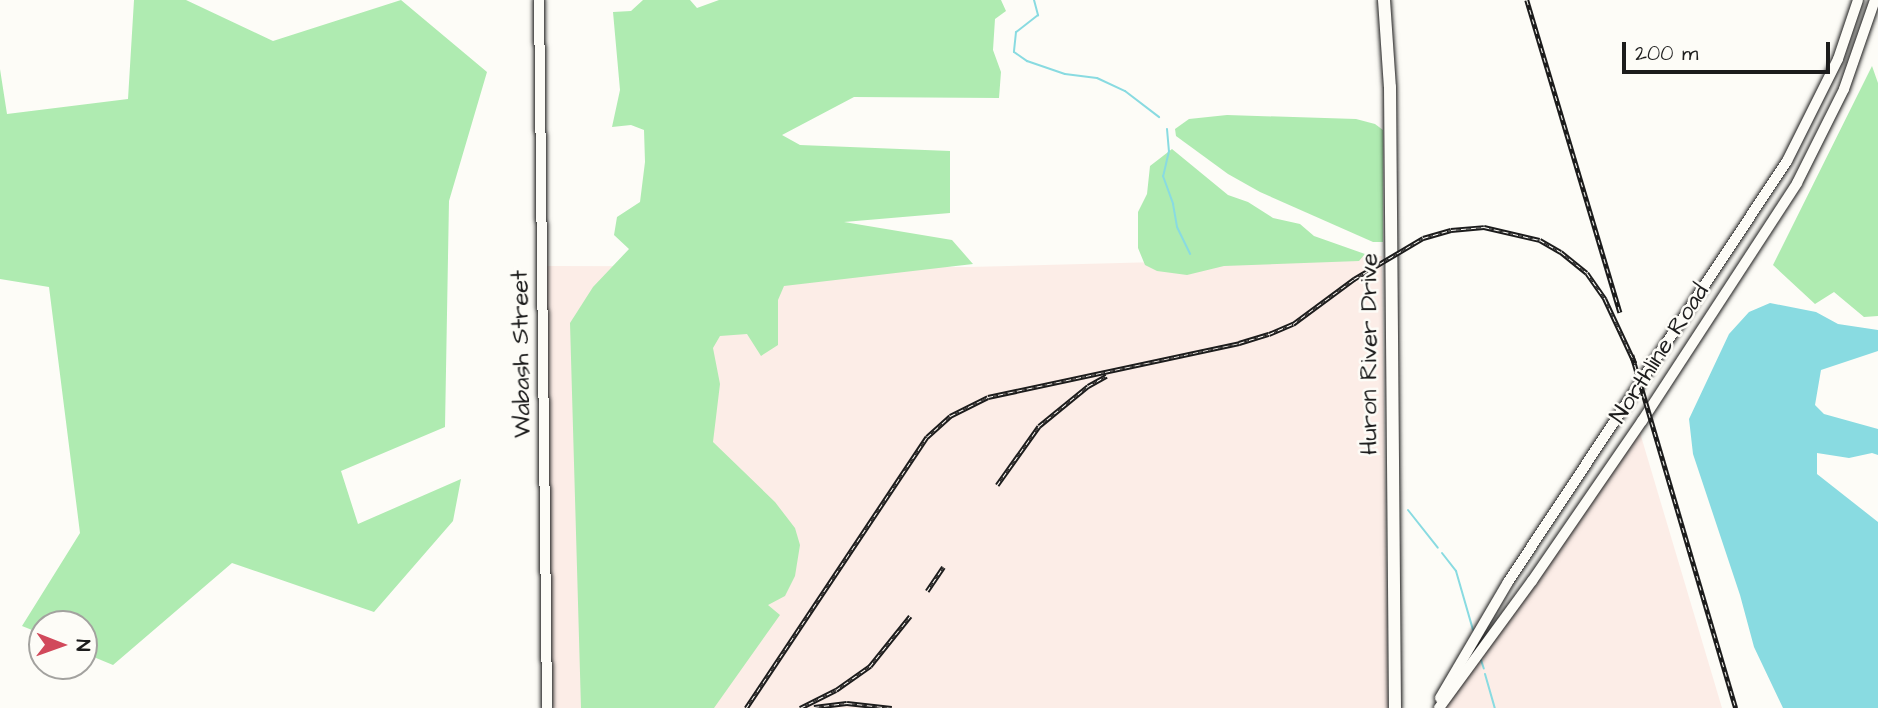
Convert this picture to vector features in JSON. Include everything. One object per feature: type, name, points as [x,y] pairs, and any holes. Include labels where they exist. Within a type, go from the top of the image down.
[{"type":"main road","name":"Huron River Drive","points":[[1384,0],[1390,87],[1395,708]]},
{"type":"street","name":"Wabash Street","points":[[539,0],[547,708]]},
{"type":"street","name":"Northline Road","points":[[1437,708],[1508,582],[1787,161],[1833,68],[1858,0]]},
{"type":"street","name":"Northline Road","points":[[1437,708],[1532,581],[1642,421],[1797,183],[1844,89],[1875,0]]},
{"type":"shaded area","points":[[1382,256],[1388,708],[553,708],[545,266],[969,267]]},
{"type":"shaded area","points":[[1638,426],[1722,708],[1443,708]]},
{"type":"green space","points":[[134,0],[186,0],[273,41],[401,0],[487,72],[449,201],[445,427],[341,471],[358,524],[461,479],[453,521],[374,612],[232,563],[113,665],[98,659],[98,610],[32,610],[80,533],[49,287],[0,279],[0,69],[7,114],[128,99]]},
{"type":"green space","points":[[643,0],[690,0],[697,8],[719,0],[1001,0],[1006,11],[995,19],[993,50],[1001,72],[999,98],[854,97],[782,135],[800,145],[950,151],[950,213],[844,222],[952,240],[973,264],[784,286],[778,300],[778,345],[761,356],[747,334],[720,336],[713,348],[720,384],[713,442],[775,502],[795,528],[800,545],[795,576],[785,596],[768,605],[780,615],[714,708],[581,708],[570,323],[593,287],[629,249],[614,235],[617,217],[640,202],[645,162],[644,130],[631,125],[612,127],[620,90],[613,12],[631,11]]},
{"type":"green space","points":[[1872,66],[1878,83],[1878,316],[1864,317],[1834,292],[1815,304],[1773,265]]},
{"type":"green space","points":[[1227,115],[1356,119],[1375,124],[1383,130],[1383,242],[1373,242],[1260,192],[1228,174],[1176,136],[1175,129],[1189,119]]},
{"type":"green space","points":[[1172,149],[1228,195],[1248,202],[1273,218],[1300,224],[1314,236],[1365,254],[1359,261],[1224,266],[1187,275],[1157,271],[1145,265],[1138,248],[1138,212],[1147,194],[1150,166]]},
{"type":"green space","points":[[28,616],[28,628],[22,626]]},
{"type":"water","points":[[1770,303],[1816,312],[1838,324],[1878,330],[1878,351],[1821,370],[1815,405],[1824,414],[1878,429],[1878,455],[1872,453],[1849,458],[1817,453],[1817,474],[1878,522],[1878,708],[1783,708],[1754,647],[1740,595],[1693,454],[1689,419],[1729,334],[1749,312]]},
{"type":"waterway","points":[[1034,0],[1038,15],[1016,32],[1014,52],[1027,61],[1065,74],[1097,78],[1125,91],[1159,117]]},
{"type":"waterway","points":[[1167,129],[1169,151],[1163,176],[1173,204],[1177,227],[1190,254]]},
{"type":"waterway","points":[[1408,510],[1438,548]]},
{"type":"waterway","points":[[1442,553],[1456,571],[1473,630]]},
{"type":"waterway","points":[[1481,660],[1484,669]]},
{"type":"waterway","points":[[1485,674],[1495,708]]},
{"type":"railway","points":[[1527,0],[1620,312]]},
{"type":"railway","points":[[746,708],[927,437],[950,416],[988,397],[1239,343],[1269,334],[1293,324],[1354,279],[1423,238],[1451,230],[1484,227],[1540,240],[1561,252],[1587,273],[1605,299],[1635,363]]},
{"type":"railway","points":[[1632,355],[1736,708]]},
{"type":"railway","points":[[997,485],[1039,426],[1088,386],[1106,376]]},
{"type":"railway","points":[[927,591],[943,567]]},
{"type":"railway","points":[[800,708],[836,690],[870,666],[910,616]]},
{"type":"railway","points":[[814,707],[847,703],[892,708]]}]
